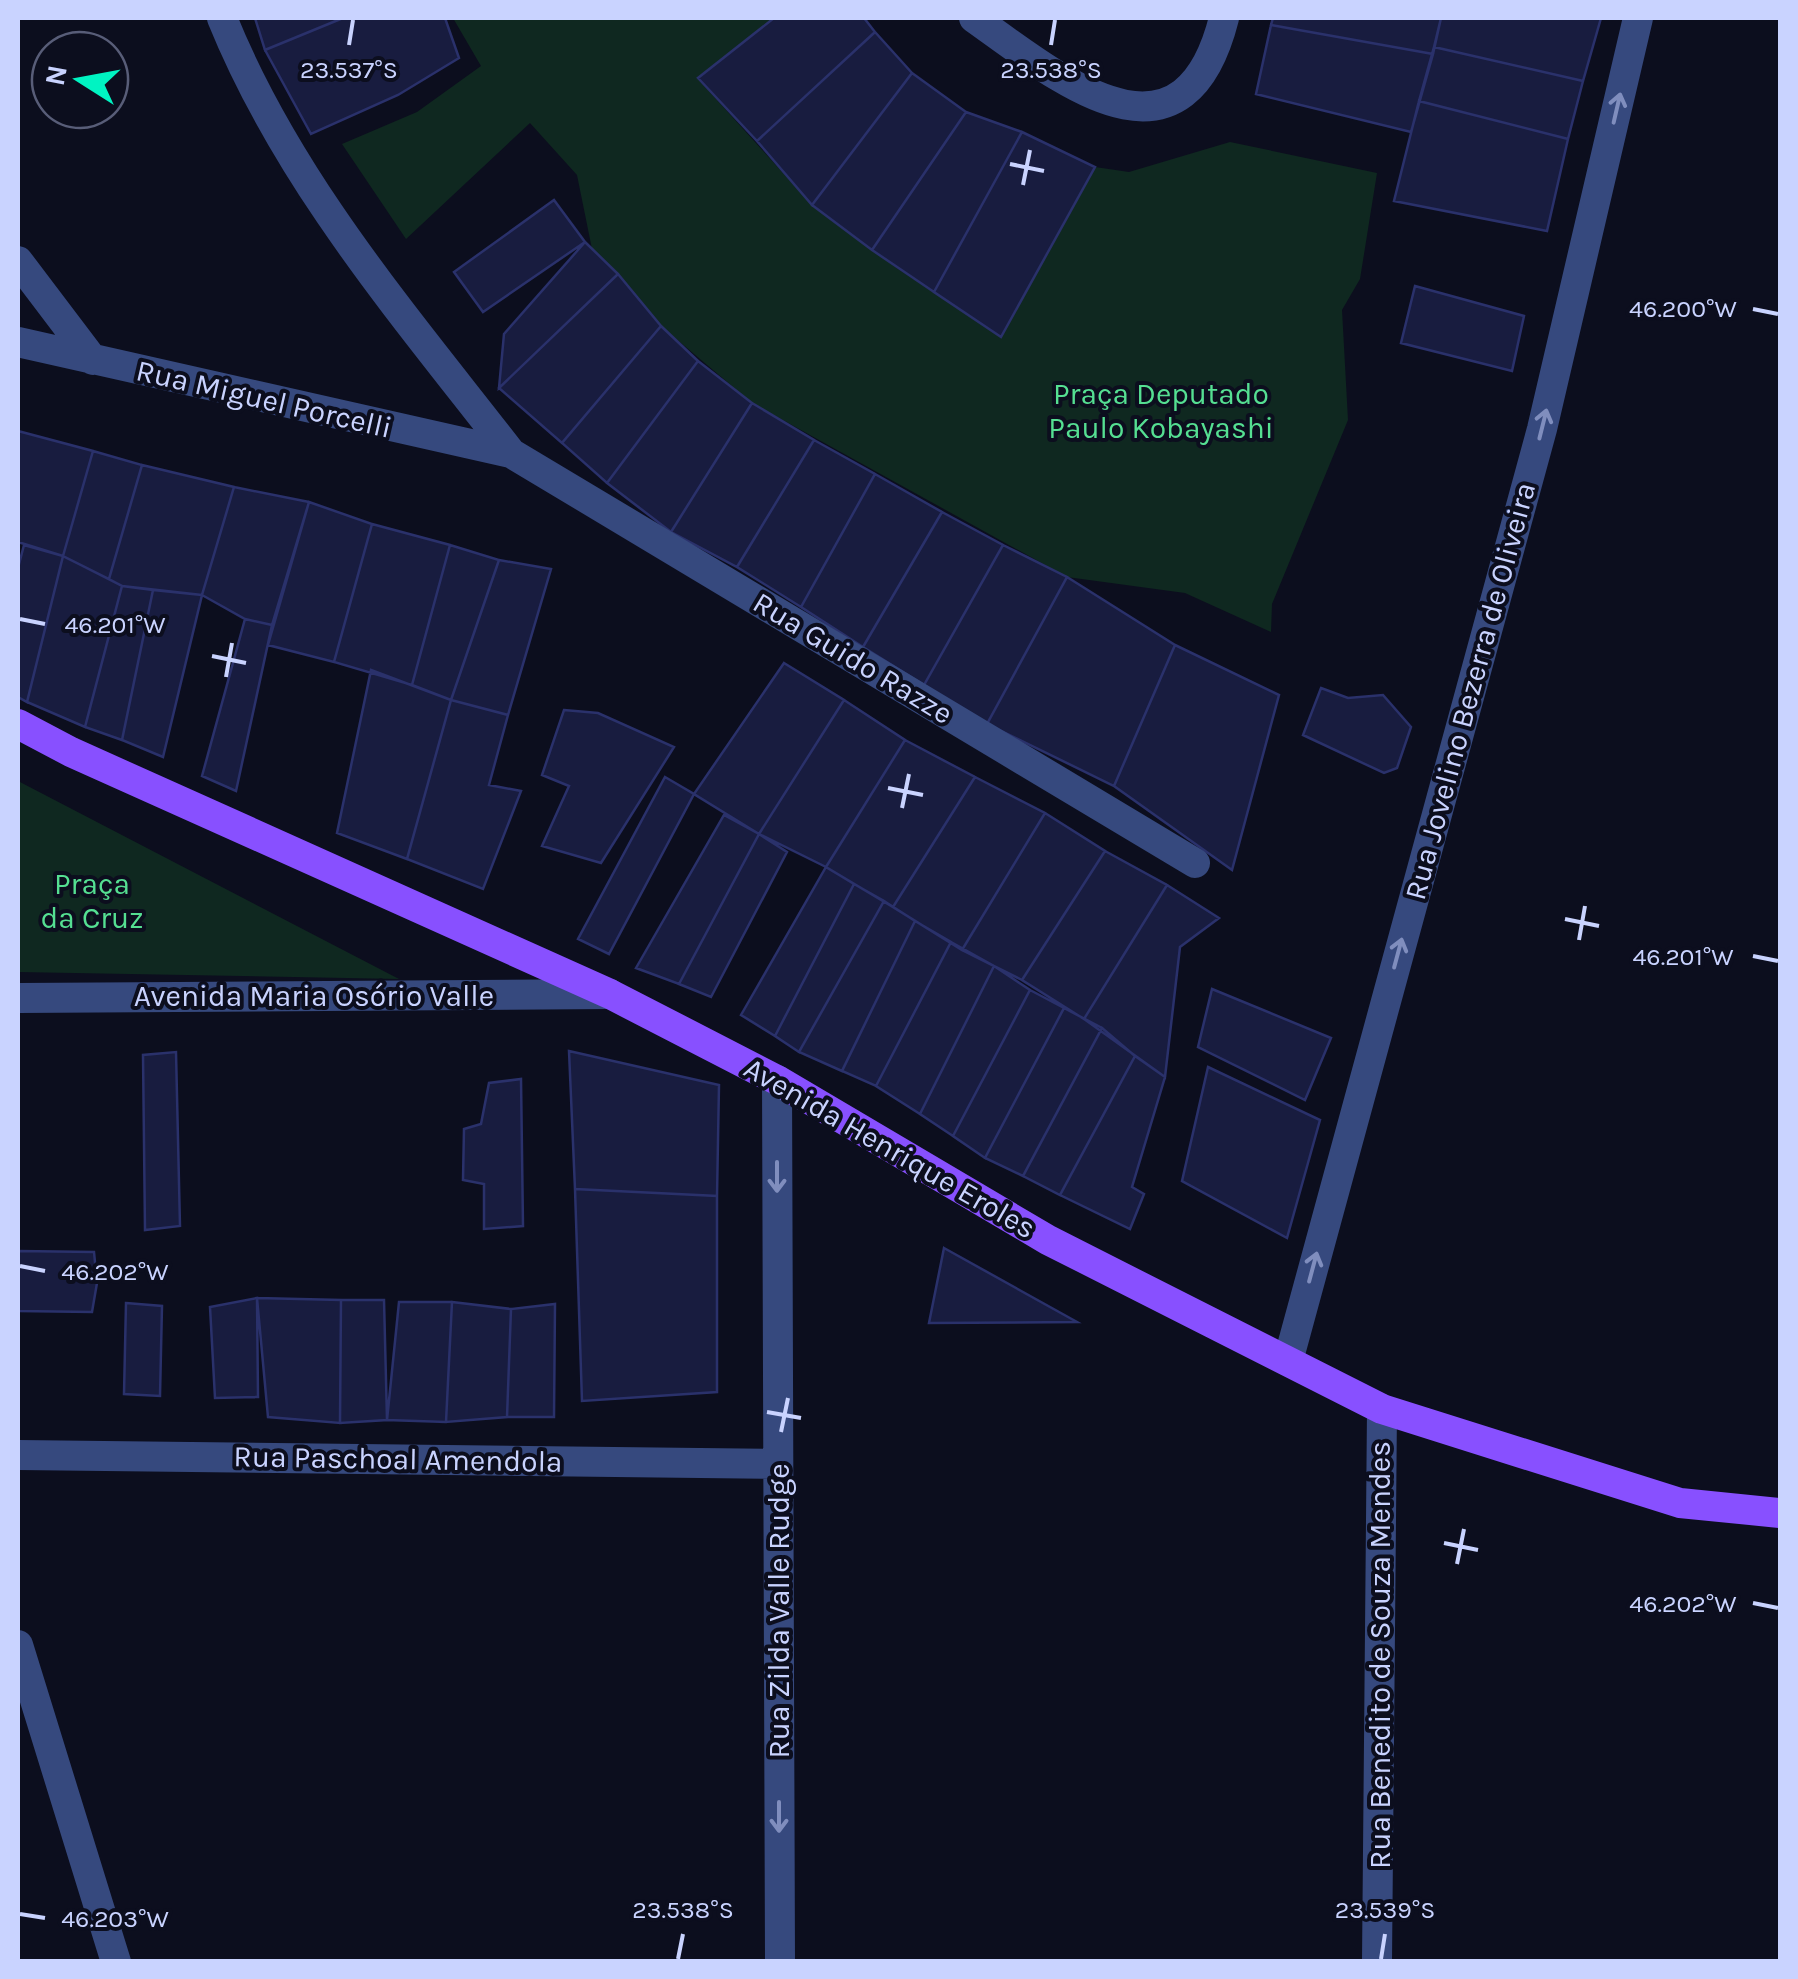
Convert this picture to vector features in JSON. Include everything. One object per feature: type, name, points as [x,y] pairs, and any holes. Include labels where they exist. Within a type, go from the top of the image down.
[{"type":"main road","name":"Avenida Henrique Eroles","points":[[18,724],[105,768],[610,994],[777,1080],[1048,1240],[1382,1410],[1680,1503],[1780,1513]]},
{"type":"street","points":[[222,18],[291,157],[355,252],[511,453]]},
{"type":"street","points":[[974,18],[1075,90],[1118,106],[1148,106],[1193,83],[1216,53],[1224,18]]},
{"type":"street","name":"Rua Jovelino Bezerra de Oliveira","points":[[1288,1361],[1542,430],[1638,18]]},
{"type":"street","points":[[18,261],[94,360]]},
{"type":"street","name":"Rua Miguel Porcelli","points":[[18,342],[511,453]]},
{"type":"street","name":"Rua Guido Razze","points":[[511,453],[1195,863]]},
{"type":"street","name":"Avenida Maria Osório Valle","points":[[18,998],[610,994]]},
{"type":"street","name":"Rua Zilda Valle Rudge","points":[[777,1080],[780,1962]]},
{"type":"street","name":"Rua Benedito de Souza Mendes","points":[[1377,1962],[1382,1410]]},
{"type":"street","name":"Rua Paschoal Amendola","points":[[18,1455],[778,1464]]},
{"type":"street","points":[[18,1645],[116,1962]]},
{"type":"green space","name":"Praça Deputado Paulo Kobayashi","points":[[453,18],[774,18],[698,79],[812,205],[898,269],[1001,336],[1095,167],[1129,172],[1230,142],[1377,173],[1360,279],[1342,310],[1348,420],[1272,604],[1271,632],[1185,593],[1067,577],[752,403],[661,326],[592,249],[577,175],[530,123],[406,239],[342,144],[417,112],[481,66]]},
{"type":"green space","name":"Praça da Cruz","points":[[18,781],[399,979],[18,972]]},
{"type":"building","points":[[255,18],[343,18],[265,50]]},
{"type":"building","points":[[343,18],[445,18],[459,58],[398,95],[311,134],[265,50]]},
{"type":"building","points":[[774,18],[864,18],[875,32],[757,141],[698,78]]},
{"type":"building","points":[[1273,18],[1441,18],[1433,54],[1271,25]]},
{"type":"building","points":[[1441,18],[1601,18],[1583,81],[1434,47]]},
{"type":"building","points":[[1271,25],[1433,54],[1411,132],[1256,94]]},
{"type":"building","points":[[875,32],[912,73],[812,205],[757,141]]},
{"type":"building","points":[[1434,47],[1583,81],[1568,139],[1419,101]]},
{"type":"building","points":[[912,73],[966,112],[872,250],[812,205]]},
{"type":"building","points":[[1419,101],[1568,139],[1547,231],[1394,201]]},
{"type":"building","points":[[966,112],[1022,132],[934,292],[872,250]]},
{"type":"building","points":[[1022,132],[1095,167],[1001,337],[934,292]]},
{"type":"building","points":[[554,200],[585,242],[483,312],[454,272]]},
{"type":"building","points":[[585,242],[618,274],[499,388],[504,334]]},
{"type":"building","points":[[618,274],[661,326],[562,443],[499,388]]},
{"type":"building","points":[[1415,286],[1524,316],[1512,371],[1401,343]]},
{"type":"building","points":[[661,326],[698,361],[607,483],[562,443]]},
{"type":"building","points":[[698,361],[752,403],[671,532],[607,483]]},
{"type":"building","points":[[752,403],[814,440],[737,567],[671,532]]},
{"type":"building","points":[[18,431],[93,451],[63,556],[18,542]]},
{"type":"building","points":[[814,440],[875,474],[801,607],[737,567]]},
{"type":"building","points":[[93,451],[142,465],[109,579],[63,556]]},
{"type":"building","points":[[142,465],[234,487],[202,595],[122,586],[109,579]]},
{"type":"building","points":[[875,474],[942,512],[863,647],[801,607]]},
{"type":"building","points":[[234,487],[309,502],[272,625],[245,619],[202,595]]},
{"type":"building","points":[[309,502],[372,524],[334,662],[268,645]]},
{"type":"building","points":[[942,512],[1003,545],[924,685],[863,647]]},
{"type":"building","points":[[372,524],[450,545],[412,685],[334,662]]},
{"type":"building","points":[[24,545],[63,556],[27,702],[18,697],[18,568]]},
{"type":"building","points":[[450,545],[499,560],[451,700],[412,685]]},
{"type":"building","points":[[1003,545],[1067,577],[987,724],[924,685]]},
{"type":"building","points":[[63,556],[122,586],[85,727],[27,702]]},
{"type":"building","points":[[499,560],[551,569],[508,715],[451,700]]},
{"type":"building","points":[[1067,577],[1175,645],[1114,786],[987,724]]},
{"type":"building","points":[[122,586],[153,590],[122,740],[85,727]]},
{"type":"building","points":[[153,590],[202,595],[163,757],[122,740]]},
{"type":"building","points":[[245,619],[272,625],[236,791],[202,776]]},
{"type":"building","points":[[1175,645],[1279,695],[1232,870],[1114,786]]},
{"type":"building","points":[[784,663],[844,700],[759,834],[694,794]]},
{"type":"building","points":[[371,670],[451,700],[407,859],[337,833]]},
{"type":"building","points":[[1321,688],[1348,698],[1383,695],[1411,727],[1397,768],[1384,773],[1303,735]]},
{"type":"building","points":[[451,700],[508,715],[489,785],[521,791],[483,889],[407,859]]},
{"type":"building","points":[[844,700],[905,740],[826,867],[759,834]]},
{"type":"building","points":[[564,710],[598,713],[674,747],[601,863],[542,846],[569,786],[542,775]]},
{"type":"building","points":[[905,740],[975,777],[893,907],[826,867]]},
{"type":"building","points":[[665,777],[694,794],[609,954],[578,939]]},
{"type":"building","points":[[975,777],[1045,813],[962,950],[893,907]]},
{"type":"building","points":[[1045,813],[1105,851],[1022,980],[962,950]]},
{"type":"building","points":[[724,815],[759,834],[679,984],[636,968]]},
{"type":"building","points":[[759,834],[787,852],[711,997],[679,984]]},
{"type":"building","points":[[1105,851],[1167,885],[1084,1019],[1022,980]]},
{"type":"building","points":[[826,867],[854,884],[775,1036],[741,1015]]},
{"type":"building","points":[[854,884],[884,901],[799,1052],[775,1036]]},
{"type":"building","points":[[1167,885],[1219,918],[1180,947],[1165,1077],[1084,1019]]},
{"type":"building","points":[[884,901],[915,921],[842,1071],[799,1052]]},
{"type":"building","points":[[915,921],[951,942],[876,1086],[842,1071]]},
{"type":"building","points":[[951,942],[994,966],[920,1114],[876,1086]]},
{"type":"building","points":[[994,966],[1030,990],[953,1136],[920,1114]]},
{"type":"building","points":[[1212,989],[1331,1038],[1305,1100],[1198,1047]]},
{"type":"building","points":[[1030,990],[1064,1008],[985,1158],[953,1136]]},
{"type":"building","points":[[1064,1008],[1102,1028],[1023,1176],[985,1158]]},
{"type":"building","points":[[1102,1028],[1135,1056],[1060,1195],[1023,1176]]},
{"type":"building","points":[[569,1051],[719,1085],[717,1196],[575,1189]]},
{"type":"building","points":[[176,1052],[180,1226],[145,1230],[143,1055]]},
{"type":"building","points":[[1135,1056],[1165,1077],[1132,1187],[1144,1194],[1130,1229],[1060,1195]]},
{"type":"building","points":[[1208,1067],[1320,1120],[1287,1238],[1182,1181]]},
{"type":"building","points":[[521,1079],[523,1226],[484,1229],[484,1184],[463,1180],[464,1129],[481,1124],[489,1083]]},
{"type":"building","points":[[575,1189],[717,1196],[717,1392],[582,1401]]},
{"type":"building","points":[[944,1248],[1077,1322],[929,1323]]},
{"type":"building","points":[[18,1251],[94,1252],[97,1283],[92,1312],[18,1311]]},
{"type":"building","points":[[257,1298],[341,1300],[340,1423],[268,1417]]},
{"type":"building","points":[[257,1298],[258,1397],[215,1398],[210,1307]]},
{"type":"building","points":[[341,1300],[384,1300],[387,1420],[340,1423]]},
{"type":"building","points":[[399,1302],[452,1302],[446,1422],[387,1420]]},
{"type":"building","points":[[452,1302],[511,1309],[507,1417],[446,1422]]},
{"type":"building","points":[[126,1303],[162,1306],[160,1396],[124,1394]]},
{"type":"building","points":[[555,1304],[554,1417],[507,1417],[511,1309]]}]
